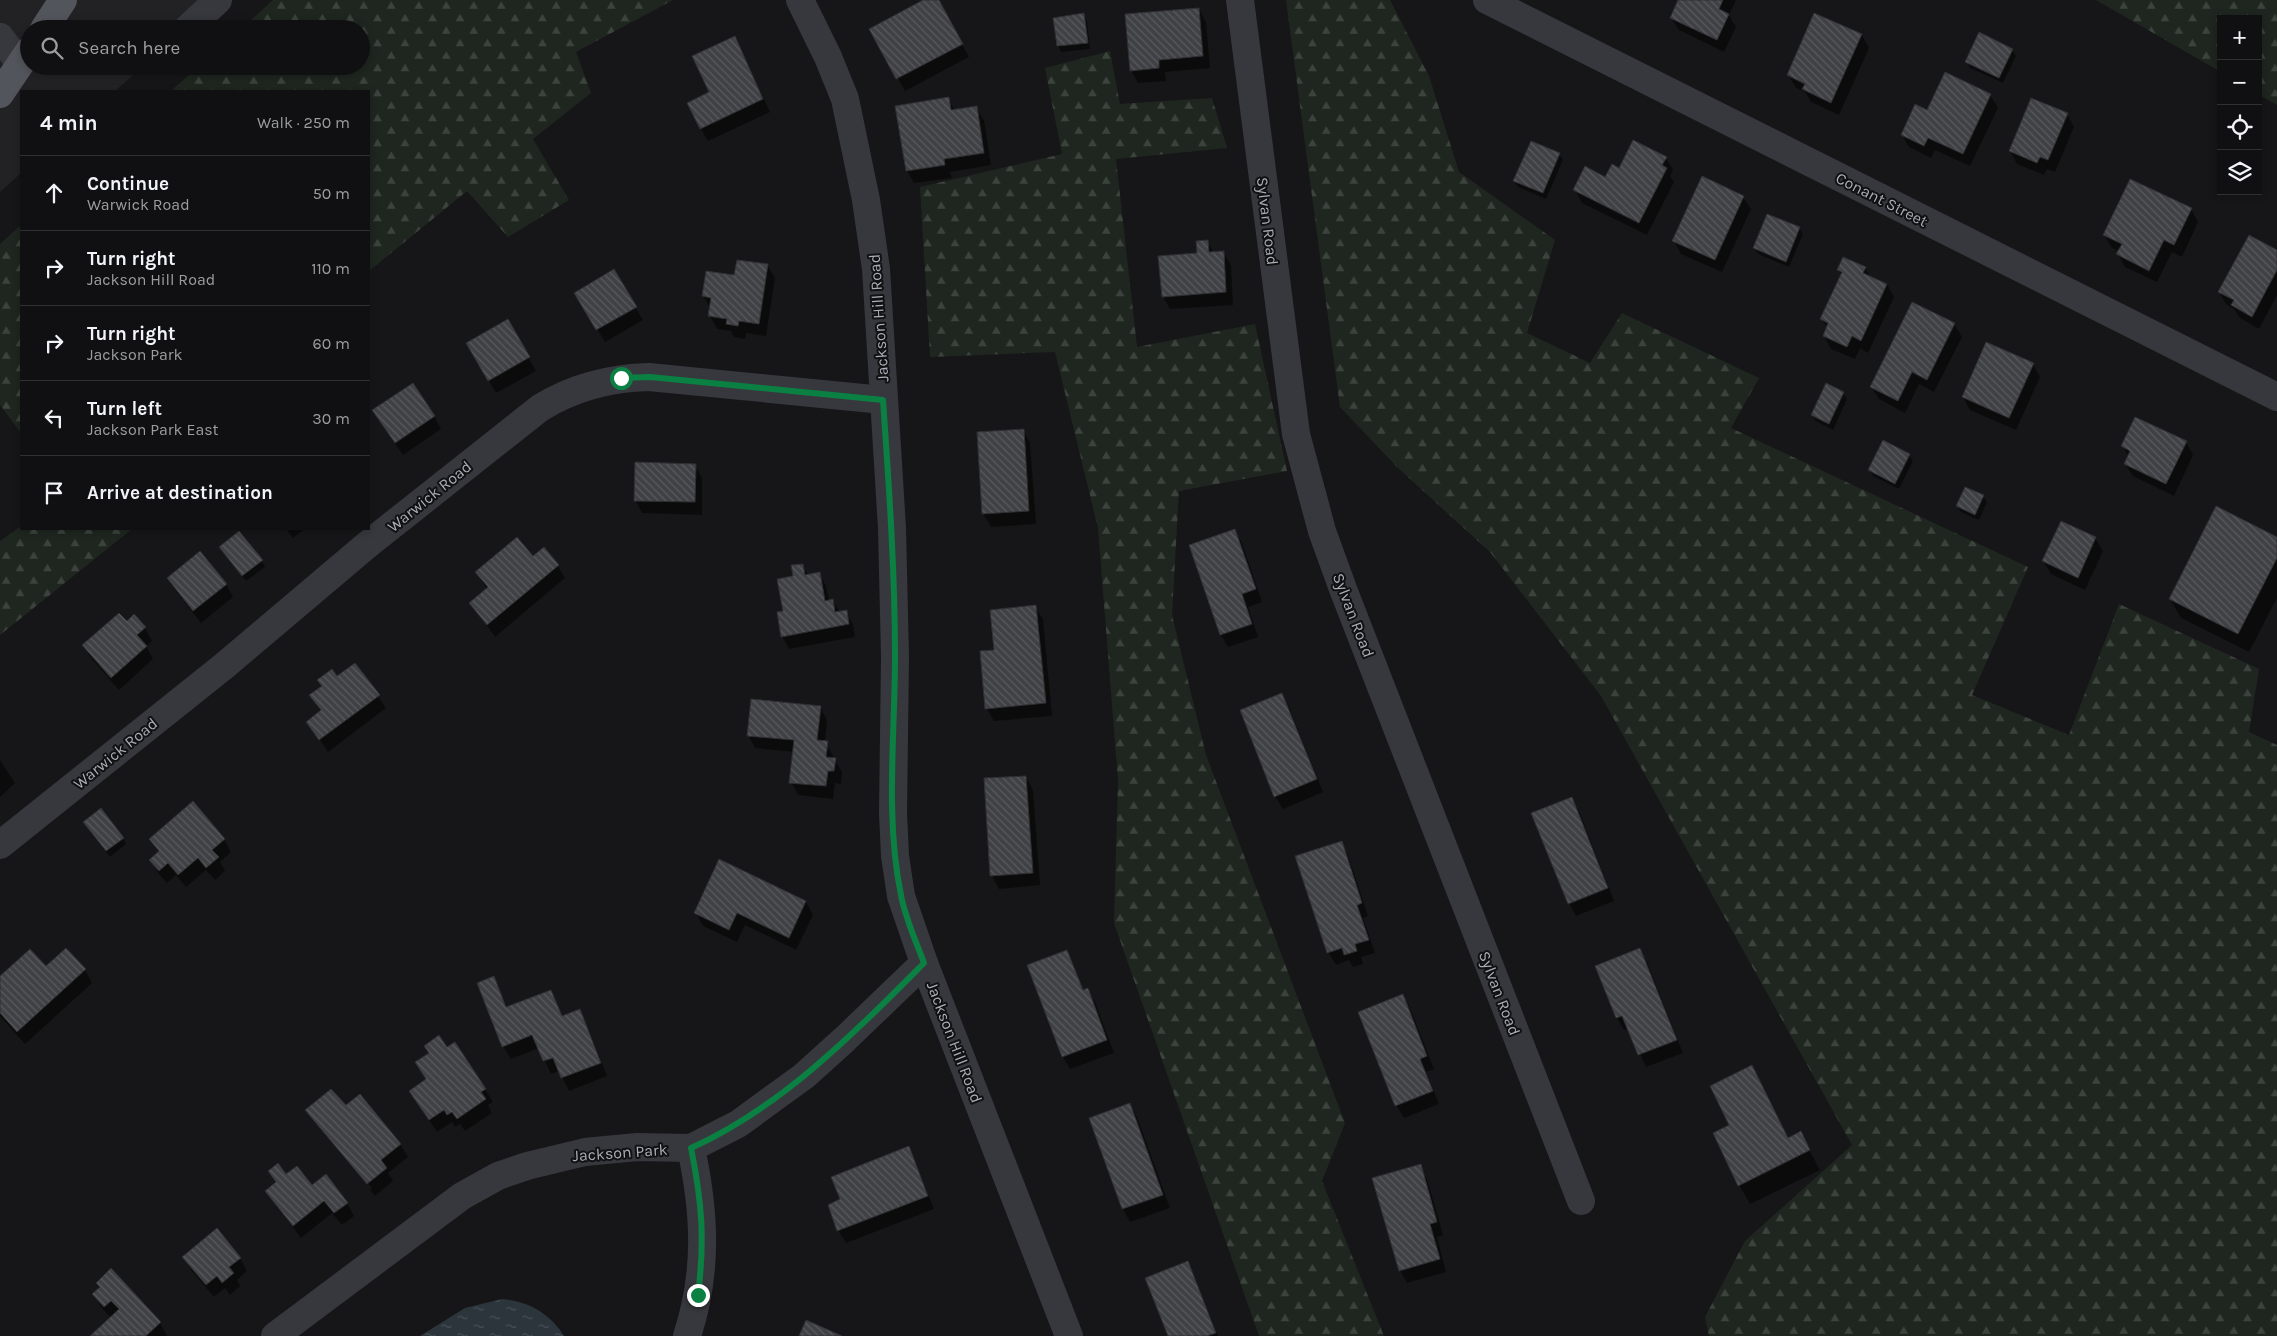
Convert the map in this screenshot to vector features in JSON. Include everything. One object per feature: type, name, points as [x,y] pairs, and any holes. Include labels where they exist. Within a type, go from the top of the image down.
[{"type":"main road","points":[[50,20],[63,0]]},
{"type":"main road","points":[[0,94],[20,63]]},
{"type":"street","points":[[196,20],[218,0]]},
{"type":"street","name":"Jackson Hill Road","points":[[800,0],[832,66],[845,99],[866,200],[876,269],[892,528],[895,657],[893,813],[895,856],[901,896],[924,963],[1069,1336]]},
{"type":"street","name":"Sylvan Road","points":[[1240,0],[1296,434],[1307,482],[1343,589],[1581,1200]]},
{"type":"street","name":"Conant Street","points":[[1487,0],[2277,397]]},
{"type":"street","points":[[0,37],[20,54]]},
{"type":"street","name":"Warwick Road","points":[[0,845],[224,666],[367,545],[540,408],[556,398],[598,382],[621,378],[650,377],[883,400]]},
{"type":"street","name":"Jackson Park","points":[[275,1336],[462,1196],[498,1176],[527,1166],[585,1152],[637,1147],[691,1148],[738,1124],[804,1076],[872,1015],[924,963]]},
{"type":"street","points":[[687,1336],[694,1316],[703,1254],[702,1206],[691,1148]]},
{"type":"shaded area","points":[[0,0],[218,0],[197,20],[20,20],[20,75],[134,75],[116,90],[20,90],[20,174],[0,192]]},
{"type":"green space","points":[[273,0],[673,0],[576,52],[591,93],[533,139],[569,200],[508,237],[467,191],[370,270],[370,90],[172,90],[189,75],[370,75],[370,20],[251,20]]},
{"type":"green space","points":[[1286,0],[1390,0],[1429,76],[1459,172],[1555,240],[1527,333],[1590,363],[1622,313],[1759,378],[1731,428],[2028,567],[1972,695],[2069,735],[2119,604],[2259,669],[2249,732],[2277,745],[2277,1336],[1709,1336],[1705,1317],[1745,1241],[1852,1145],[1601,696],[1490,552],[1397,467],[1340,407]]},
{"type":"green space","points":[[2096,0],[2277,0],[2277,105],[2262,96],[2262,15],[2217,15],[2217,70]]},
{"type":"green space","points":[[1110,51],[1120,104],[1212,98],[1227,148],[1116,159],[1137,347],[1255,324],[1287,471],[1179,491],[1172,615],[1206,755],[1345,1123],[1322,1181],[1384,1336],[1259,1336],[1114,923],[1118,780],[1098,528],[1055,352],[930,357],[920,187],[1062,154],[1045,68]]},
{"type":"green space","points":[[20,226],[20,432],[0,405],[0,244]]},
{"type":"green space","points":[[20,527],[20,530],[131,530],[0,635],[0,541]]},
{"type":"water","points":[[502,1299],[521,1303],[538,1310],[552,1321],[564,1336],[420,1336],[465,1308]]},
{"type":"building","points":[[923,0],[939,0],[963,44],[896,79],[869,29]]},
{"type":"building","points":[[1678,0],[1723,0],[1719,9],[1729,14],[1717,40],[1670,18]]},
{"type":"building","points":[[1199,8],[1203,56],[1159,60],[1159,68],[1130,71],[1125,14]]},
{"type":"building","points":[[1084,13],[1088,43],[1057,46],[1053,18]]},
{"type":"building","points":[[1814,13],[1862,34],[1831,103],[1802,89],[1805,84],[1787,75]]},
{"type":"building","points":[[1979,32],[2013,49],[1999,78],[1965,62]]},
{"type":"building","points":[[735,36],[763,99],[700,129],[687,103],[709,92],[692,56]]},
{"type":"building","points":[[1945,72],[1991,94],[1963,154],[1928,138],[1924,146],[1901,135],[1915,104],[1927,110]]},
{"type":"building","points":[[949,97],[951,110],[977,106],[984,153],[944,159],[945,165],[906,171],[895,106]]},
{"type":"building","points":[[2031,98],[2068,113],[2048,160],[2040,157],[2037,163],[2009,151]]},
{"type":"building","points":[[1633,140],[1667,157],[1662,165],[1667,168],[1639,223],[1573,190],[1585,166],[1605,177],[1612,164],[1619,168]]},
{"type":"building","points":[[1531,141],[1560,153],[1543,193],[1513,181]]},
{"type":"building","points":[[1702,176],[1744,196],[1715,260],[1672,241]]},
{"type":"building","points":[[2130,179],[2192,208],[2174,245],[2164,240],[2149,271],[2116,254],[2122,244],[2103,235]]},
{"type":"building","points":[[1767,214],[1800,227],[1786,262],[1753,248]]},
{"type":"building","points":[[2249,235],[2277,250],[2277,270],[2252,317],[2231,305],[2234,300],[2218,292]]},
{"type":"building","points":[[1208,240],[1209,252],[1224,251],[1226,292],[1162,297],[1158,256],[1197,253],[1196,241]]},
{"type":"building","points":[[1843,257],[1866,267],[1863,273],[1887,284],[1861,341],[1852,336],[1847,347],[1823,336],[1828,323],[1820,319],[1842,272],[1837,270]]},
{"type":"building","points":[[737,260],[768,264],[759,324],[739,321],[738,326],[726,324],[727,319],[708,316],[711,298],[702,296],[706,271],[734,275]]},
{"type":"building","points":[[614,269],[637,307],[596,330],[574,293]]},
{"type":"building","points":[[1912,302],[1955,323],[1927,380],[1912,372],[1898,401],[1870,387]]},
{"type":"building","points":[[508,319],[530,357],[488,381],[466,343]]},
{"type":"building","points":[[1986,342],[2034,363],[2009,418],[1962,397]]},
{"type":"building","points":[[413,383],[435,416],[395,443],[372,410]]},
{"type":"building","points":[[1826,383],[1844,392],[1829,424],[1811,415]]},
{"type":"building","points":[[2135,417],[2187,441],[2166,484],[2124,464],[2130,451],[2121,446]]},
{"type":"building","points":[[1024,429],[1029,511],[982,514],[977,432]]},
{"type":"building","points":[[1883,440],[1910,454],[1895,484],[1868,470]]},
{"type":"building","points":[[635,462],[696,464],[695,502],[634,501]]},
{"type":"building","points":[[1965,487],[1984,495],[1975,515],[1956,506]]},
{"type":"building","points":[[2216,506],[2277,537],[2277,558],[2238,634],[2169,599]]},
{"type":"building","points":[[2061,521],[2096,537],[2078,578],[2042,561]]},
{"type":"building","points":[[1235,529],[1256,589],[1242,594],[1252,624],[1220,635],[1189,545]]},
{"type":"building","points":[[239,531],[263,560],[242,576],[219,547]]},
{"type":"building","points":[[517,537],[533,556],[544,547],[559,565],[487,625],[469,603],[488,587],[475,572]]},
{"type":"building","points":[[200,551],[227,584],[193,611],[167,578]]},
{"type":"building","points":[[803,564],[805,575],[820,572],[825,601],[833,599],[835,612],[847,610],[849,624],[781,637],[777,612],[783,611],[777,579],[793,576],[791,565]]},
{"type":"building","points":[[1036,605],[1046,703],[985,709],[980,651],[994,650],[990,610]]},
{"type":"building","points":[[119,613],[127,621],[134,614],[146,627],[137,635],[147,646],[111,678],[82,645]]},
{"type":"building","points":[[355,663],[380,695],[319,740],[306,722],[321,710],[309,695],[322,686],[317,680],[332,669],[337,676]]},
{"type":"building","points":[[1282,693],[1317,779],[1274,797],[1240,710]]},
{"type":"building","points":[[751,699],[821,706],[817,740],[828,741],[826,757],[836,758],[834,771],[828,771],[826,786],[789,783],[794,740],[747,736]]},
{"type":"building","points":[[1026,776],[1033,873],[990,876],[984,778]]},
{"type":"building","points":[[1572,797],[1608,888],[1568,904],[1531,813]]},
{"type":"building","points":[[193,801],[225,839],[212,850],[219,857],[206,868],[198,858],[178,875],[168,863],[159,871],[149,860],[159,851],[149,839]]},
{"type":"building","points":[[101,808],[124,838],[106,851],[83,822]]},
{"type":"building","points":[[1342,841],[1362,903],[1357,905],[1369,940],[1355,944],[1357,951],[1344,955],[1342,948],[1327,953],[1295,856]]},
{"type":"building","points":[[719,859],[806,901],[789,938],[737,913],[729,930],[694,913]]},
{"type":"building","points":[[66,948],[86,969],[17,1032],[0,1013],[0,976],[30,949],[46,966]]},
{"type":"building","points":[[1640,948],[1677,1040],[1638,1055],[1622,1016],[1616,1018],[1595,966]]},
{"type":"building","points":[[1067,950],[1083,990],[1088,988],[1107,1040],[1062,1057],[1027,965]]},
{"type":"building","points":[[494,976],[506,1007],[551,990],[562,1016],[580,1009],[601,1063],[561,1078],[553,1058],[543,1061],[532,1035],[502,1047],[477,983]]},
{"type":"building","points":[[1403,994],[1427,1056],[1420,1059],[1433,1091],[1395,1106],[1358,1012]]},
{"type":"building","points":[[439,1035],[447,1047],[455,1042],[486,1089],[481,1092],[486,1099],[457,1119],[452,1112],[447,1115],[444,1110],[429,1120],[409,1091],[426,1079],[415,1062],[429,1053],[424,1046]]},
{"type":"building","points":[[1752,1065],[1788,1138],[1801,1131],[1810,1150],[1738,1186],[1713,1133],[1729,1125],[1710,1086]]},
{"type":"building","points":[[331,1089],[346,1105],[360,1094],[401,1144],[381,1160],[387,1168],[367,1184],[305,1110]]},
{"type":"building","points":[[1130,1103],[1163,1195],[1122,1209],[1089,1118]]},
{"type":"building","points":[[909,1146],[928,1196],[837,1231],[828,1205],[840,1199],[831,1177]]},
{"type":"building","points":[[278,1163],[286,1174],[297,1166],[312,1185],[326,1174],[348,1203],[334,1213],[324,1201],[293,1226],[265,1191],[276,1182],[268,1171]]},
{"type":"building","points":[[1421,1164],[1437,1222],[1430,1224],[1440,1259],[1399,1271],[1372,1178]]},
{"type":"building","points":[[217,1228],[241,1258],[229,1267],[234,1273],[222,1283],[217,1276],[206,1285],[182,1257]]},
{"type":"building","points":[[1188,1261],[1216,1333],[1207,1336],[1168,1336],[1145,1278]]},
{"type":"building","points":[[111,1268],[161,1322],[146,1336],[90,1336],[119,1309],[111,1301],[104,1307],[92,1294],[100,1287],[96,1283]]},
{"type":"building","points":[[806,1320],[842,1336],[799,1336]]},
{"type":"route","points":[[621,378],[650,377],[883,400],[892,528],[895,657],[893,813],[895,856],[901,896],[924,963],[845,1040],[804,1076],[738,1124],[712,1139],[691,1148],[702,1206],[703,1254],[698,1295]]}]
